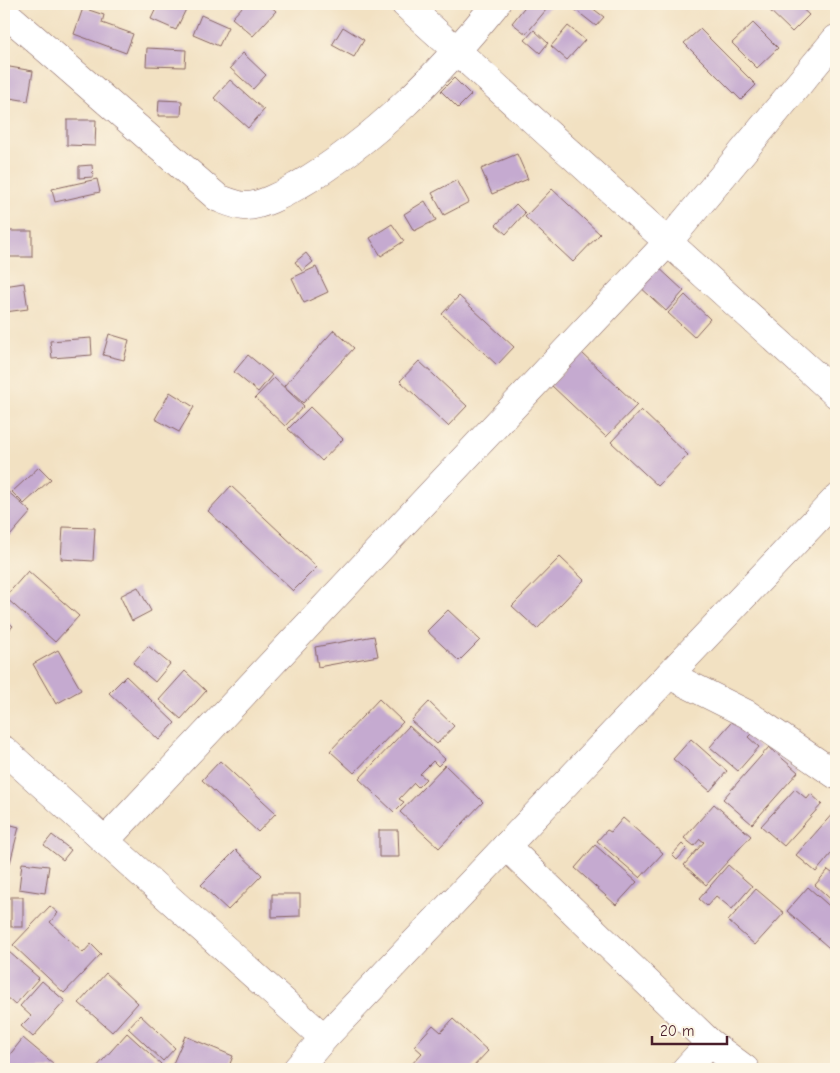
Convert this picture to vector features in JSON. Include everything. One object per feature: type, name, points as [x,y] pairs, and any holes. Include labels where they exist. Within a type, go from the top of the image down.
[{"type":"street","points":[[405,4],[456,53],[836,394]]},
{"type":"street","points":[[4,12],[218,198],[245,206],[277,198],[326,169],[389,120],[456,53],[496,4]]},
{"type":"street","points":[[105,841],[668,242],[836,40]]},
{"type":"street","points":[[297,1069],[324,1038],[836,499]]},
{"type":"street","points":[[669,675],[747,714],[836,775]]},
{"type":"street","points":[[4,750],[324,1038]]},
{"type":"street","points":[[506,846],[710,1044],[745,1069]]},
{"type":"street","points":[[686,1069],[710,1044]]},
{"type":"building","points":[[158,4],[180,4],[187,7],[176,30],[151,19]]},
{"type":"building","points":[[245,4],[268,4],[276,11],[253,36],[232,18]]},
{"type":"building","points":[[527,4],[551,4],[526,34],[512,23]]},
{"type":"building","points":[[568,4],[587,4],[604,17],[596,26]]},
{"type":"building","points":[[768,4],[797,4],[809,15],[792,32],[765,6]]},
{"type":"building","points":[[83,8],[104,15],[102,23],[133,34],[126,53],[74,34]]},
{"type":"building","points":[[201,15],[228,27],[219,46],[193,35]]},
{"type":"building","points":[[753,23],[778,48],[757,68],[732,43]]},
{"type":"building","points":[[568,26],[585,40],[567,60],[551,46]]},
{"type":"building","points":[[343,27],[364,40],[354,57],[332,45]]},
{"type":"building","points":[[700,29],[756,85],[741,100],[684,43]]},
{"type":"building","points":[[534,30],[548,43],[540,53],[525,40]]},
{"type":"building","points":[[147,48],[186,50],[185,67],[146,66]]},
{"type":"building","points":[[243,53],[266,75],[253,89],[230,68]]},
{"type":"building","points":[[4,66],[33,71],[28,101],[4,97]]},
{"type":"building","points":[[454,78],[471,95],[458,108],[441,91]]},
{"type":"building","points":[[230,80],[264,110],[248,128],[214,98]]},
{"type":"building","points":[[159,100],[182,101],[181,116],[158,116]]},
{"type":"building","points":[[67,120],[96,120],[95,146],[67,145]]},
{"type":"building","points":[[517,154],[528,179],[492,194],[481,169]]},
{"type":"building","points":[[92,165],[93,177],[79,178],[79,166]]},
{"type":"building","points":[[97,179],[100,192],[55,202],[52,189]]},
{"type":"building","points":[[457,180],[469,202],[444,215],[432,193]]},
{"type":"building","points":[[552,189],[600,234],[573,262],[525,217]]},
{"type":"building","points":[[425,201],[436,220],[414,231],[404,214]]},
{"type":"building","points":[[516,204],[525,213],[506,234],[496,225]]},
{"type":"building","points":[[392,224],[404,241],[381,256],[370,238]]},
{"type":"building","points":[[4,231],[32,231],[32,257],[4,257]]},
{"type":"building","points":[[306,253],[313,262],[302,271],[295,262]]},
{"type":"building","points":[[656,265],[684,291],[666,311],[637,284]]},
{"type":"building","points":[[316,267],[328,292],[304,303],[292,278]]},
{"type":"building","points":[[24,283],[28,309],[5,312],[4,286]]},
{"type":"building","points":[[685,295],[710,319],[694,337],[668,313]]},
{"type":"building","points":[[459,296],[514,347],[497,365],[442,314]]},
{"type":"building","points":[[334,330],[354,348],[303,403],[284,386]]},
{"type":"building","points":[[109,334],[129,340],[124,360],[103,355]]},
{"type":"building","points":[[91,338],[92,355],[52,358],[50,341]]},
{"type":"building","points":[[582,353],[637,405],[606,437],[551,385]]},
{"type":"building","points":[[248,355],[272,375],[258,392],[234,372]]},
{"type":"building","points":[[419,361],[467,406],[448,426],[400,381]]},
{"type":"building","points":[[274,378],[304,406],[285,426],[255,398]]},
{"type":"building","points":[[170,392],[194,407],[179,432],[155,419]]},
{"type":"building","points":[[310,407],[343,439],[322,461],[288,429]]},
{"type":"building","points":[[641,410],[688,455],[658,486],[611,442]]},
{"type":"building","points":[[39,467],[51,479],[24,504],[12,492]]},
{"type":"building","points":[[231,486],[317,567],[293,591],[208,511]]},
{"type":"building","points":[[4,488],[31,512],[10,536],[4,531]]},
{"type":"building","points":[[63,527],[95,528],[93,561],[61,559]]},
{"type":"building","points":[[560,557],[584,580],[537,629],[512,606]]},
{"type":"building","points":[[28,571],[79,616],[55,642],[5,597]]},
{"type":"building","points":[[138,587],[151,611],[132,621],[120,596]]},
{"type":"building","points":[[448,610],[480,640],[459,661],[427,631]]},
{"type":"building","points":[[4,619],[13,626],[4,636]]},
{"type":"building","points":[[374,636],[378,656],[318,667],[315,647]]},
{"type":"building","points":[[148,646],[170,664],[155,682],[133,663]]},
{"type":"building","points":[[58,650],[81,690],[56,704],[33,664]]},
{"type":"building","points":[[185,671],[206,691],[181,719],[159,700]]},
{"type":"building","points":[[126,676],[175,723],[159,740],[109,693]]},
{"type":"building","points":[[379,699],[403,722],[354,773],[330,751]]},
{"type":"building","points":[[429,702],[454,726],[437,744],[411,721]]},
{"type":"building","points":[[736,717],[753,732],[748,737],[759,747],[738,771],[710,747]]},
{"type":"building","points":[[409,726],[445,759],[438,766],[433,761],[420,774],[426,779],[418,787],[414,783],[399,799],[404,802],[394,812],[359,779]]},
{"type":"building","points":[[691,739],[727,771],[710,791],[673,759]]},
{"type":"building","points":[[769,747],[798,772],[752,824],[723,799]]},
{"type":"building","points":[[220,761],[276,813],[258,832],[202,780]]},
{"type":"building","points":[[445,765],[483,802],[439,848],[400,812]]},
{"type":"building","points":[[795,789],[807,799],[811,794],[822,804],[784,846],[761,826]]},
{"type":"building","points":[[714,804],[751,836],[706,885],[684,865],[704,842],[700,839],[694,846],[684,838]]},
{"type":"building","points":[[834,812],[836,815],[836,848],[816,872],[796,855]]},
{"type":"building","points":[[623,818],[663,853],[640,878],[597,841],[607,830],[611,832]]},
{"type":"building","points":[[4,823],[19,827],[10,863],[4,862]]},
{"type":"building","points":[[379,830],[398,830],[399,857],[379,857]]},
{"type":"building","points":[[52,835],[71,850],[63,860],[44,845]]},
{"type":"building","points":[[682,844],[687,849],[677,860],[672,855]]},
{"type":"building","points":[[595,845],[637,882],[616,905],[575,868]]},
{"type":"building","points":[[236,850],[262,875],[228,910],[201,885]]},
{"type":"building","points":[[22,863],[49,866],[45,893],[19,889]]},
{"type":"building","points":[[728,865],[752,886],[732,909],[716,896],[707,906],[699,899]]},
{"type":"building","points":[[828,870],[836,876],[836,904],[815,885]]},
{"type":"building","points":[[808,887],[836,912],[836,954],[787,911]]},
{"type":"building","points":[[756,889],[784,913],[755,945],[728,921]]},
{"type":"building","points":[[272,894],[300,894],[300,916],[272,917]]},
{"type":"building","points":[[11,897],[23,897],[23,927],[11,927]]},
{"type":"building","points":[[50,906],[58,913],[50,922],[83,953],[91,944],[101,954],[64,993],[13,945]]},
{"type":"building","points":[[9,952],[39,978],[15,1005],[4,995],[4,958]]},
{"type":"building","points":[[106,973],[138,1003],[112,1032],[79,1003]]},
{"type":"building","points":[[42,981],[65,1001],[33,1037],[21,1026],[31,1016],[20,1006]]},
{"type":"building","points":[[140,1015],[175,1048],[163,1061],[128,1028]]},
{"type":"building","points":[[453,1019],[488,1051],[471,1069],[414,1069],[410,1066],[422,1053],[414,1046],[433,1025],[441,1032]]},
{"type":"building","points":[[127,1033],[161,1064],[156,1069],[95,1069]]},
{"type":"building","points":[[185,1036],[233,1056],[228,1069],[171,1068]]},
{"type":"building","points":[[23,1038],[60,1069],[4,1069],[4,1062]]}]
